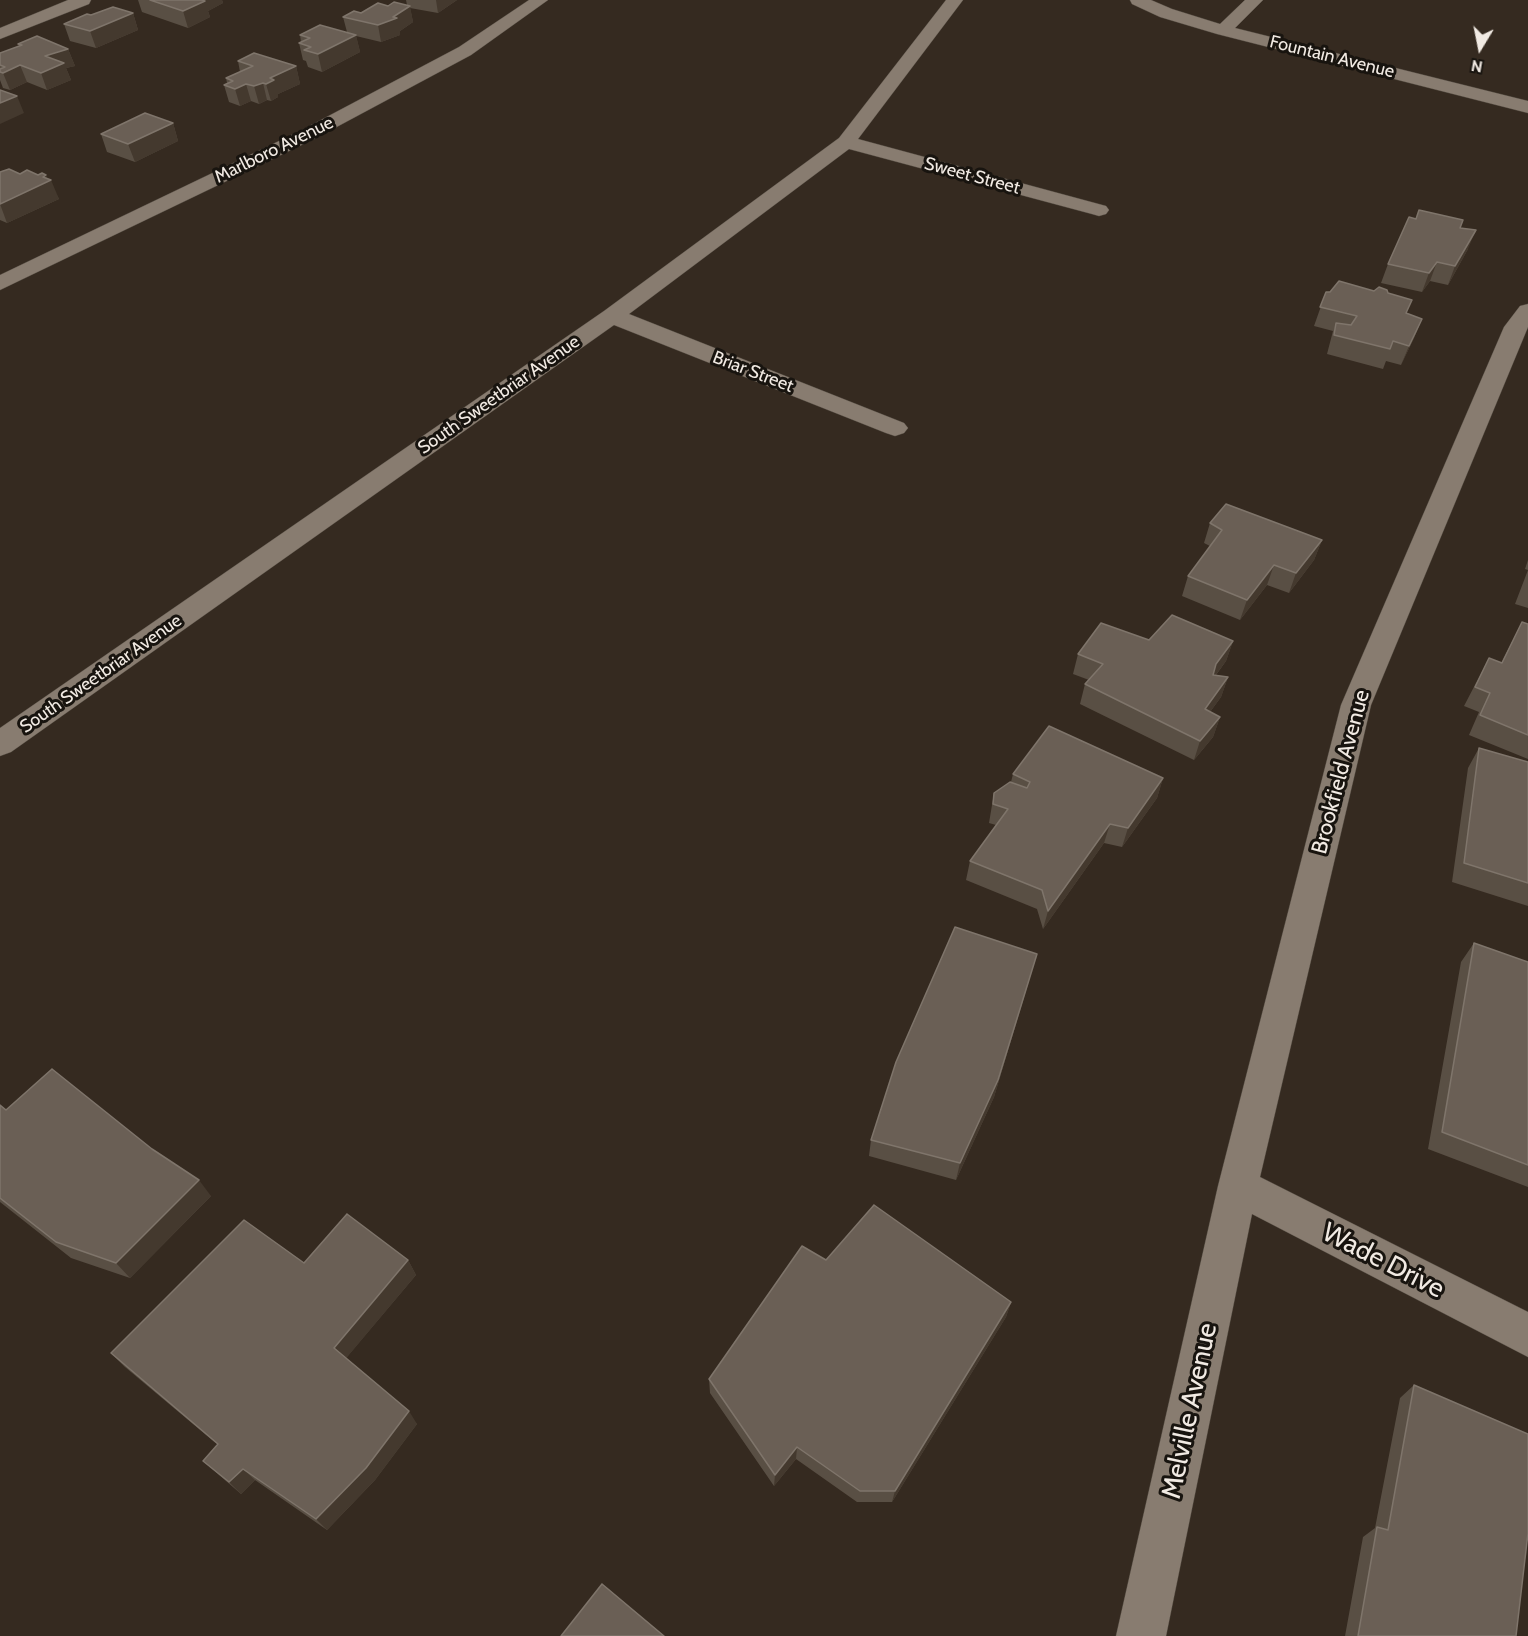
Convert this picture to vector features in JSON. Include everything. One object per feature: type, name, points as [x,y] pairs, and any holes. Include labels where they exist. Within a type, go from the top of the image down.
[{"type":"street","points":[[0,34],[83,0]]},
{"type":"street","name":"Marlboro Avenue","points":[[0,283],[309,134],[465,51],[540,0]]},
{"type":"street","name":"South Sweetbriar Avenue","points":[[0,744],[612,316],[846,142],[955,0]]},
{"type":"street","name":"Fountain Avenue","points":[[1138,0],[1166,13],[1223,30],[1528,107]]},
{"type":"street","points":[[1223,30],[1255,0]]},
{"type":"street","name":"Sweet Street","points":[[846,142],[1099,210]]},
{"type":"street","name":"Brookfield Avenue","points":[[1238,1186],[1356,705],[1516,327],[1528,311]]},
{"type":"street","name":"Briar Street","points":[[612,316],[895,428]]},
{"type":"street","name":"Wade Drive","points":[[1238,1186],[1528,1335]]},
{"type":"street","name":"Melville Avenue","points":[[1141,1636],[1238,1186]]},
{"type":"building","points":[[150,0],[202,0],[205,1],[183,11]]},
{"type":"building","points":[[394,2],[410,6],[393,17],[397,18],[378,25],[343,17],[354,11],[361,13],[378,3],[388,6]]},
{"type":"building","points":[[113,7],[133,13],[90,31],[64,24],[87,14],[91,15]]},
{"type":"building","points":[[320,25],[356,35],[318,54],[304,50],[311,47],[299,43],[310,38],[300,35]]},
{"type":"building","points":[[37,36],[68,49],[45,56],[64,63],[41,73],[20,65],[3,73],[0,72],[0,69],[5,67],[0,65],[0,53],[22,45],[18,44]]},
{"type":"building","points":[[254,53],[296,66],[270,78],[274,80],[266,84],[254,86],[246,84],[235,89],[224,85],[233,81],[226,78],[253,66],[238,61]]},
{"type":"building","points":[[0,90],[17,96],[0,103]]},
{"type":"building","points":[[145,113],[173,123],[128,144],[101,134]]},
{"type":"building","points":[[9,169],[20,174],[27,170],[38,175],[42,173],[46,175],[43,177],[51,180],[0,204],[0,172]]},
{"type":"building","points":[[1419,210],[1463,220],[1460,228],[1476,230],[1455,266],[1437,262],[1429,273],[1388,264],[1409,217],[1416,219]]},
{"type":"building","points":[[1339,281],[1374,291],[1379,287],[1387,290],[1388,293],[1412,300],[1406,313],[1422,319],[1409,346],[1393,341],[1390,349],[1334,335],[1336,323],[1351,325],[1357,316],[1320,307],[1326,292],[1330,292]]},
{"type":"building","points":[[1226,504],[1322,540],[1296,573],[1274,565],[1247,600],[1188,576],[1222,530],[1210,523]]},
{"type":"building","points":[[1172,615],[1233,641],[1216,664],[1213,675],[1228,677],[1205,709],[1220,717],[1200,741],[1085,684],[1103,664],[1078,654],[1101,623],[1149,640]]},
{"type":"building","points":[[1522,622],[1528,624],[1528,735],[1480,715],[1490,693],[1475,687],[1489,658],[1502,663]]},
{"type":"building","points":[[1049,726],[1163,778],[1128,828],[1110,824],[1048,911],[1042,890],[970,861],[1008,809],[993,804],[994,793],[1010,782],[1027,788],[1030,782],[1013,774]]},
{"type":"building","points":[[1479,748],[1528,762],[1528,883],[1464,863]]},
{"type":"building","points":[[955,927],[1037,954],[998,1080],[960,1163],[871,1140],[896,1062]]},
{"type":"building","points":[[1474,943],[1528,962],[1528,1165],[1442,1132]]},
{"type":"building","points":[[52,1069],[152,1149],[199,1180],[116,1263],[56,1242],[0,1198],[0,1105],[6,1110]]},
{"type":"building","points":[[874,1205],[1011,1302],[895,1491],[860,1491],[797,1447],[775,1475],[709,1379],[802,1246],[826,1260]]},
{"type":"building","points":[[347,1214],[408,1260],[334,1348],[409,1411],[366,1468],[316,1519],[243,1469],[229,1482],[203,1461],[218,1444],[111,1353],[244,1220],[304,1263]]},
{"type":"building","points":[[1414,1385],[1528,1434],[1528,1533],[1516,1636],[1358,1636],[1377,1527],[1388,1530]]},
{"type":"building","points":[[602,1584],[664,1636],[561,1636]]}]
